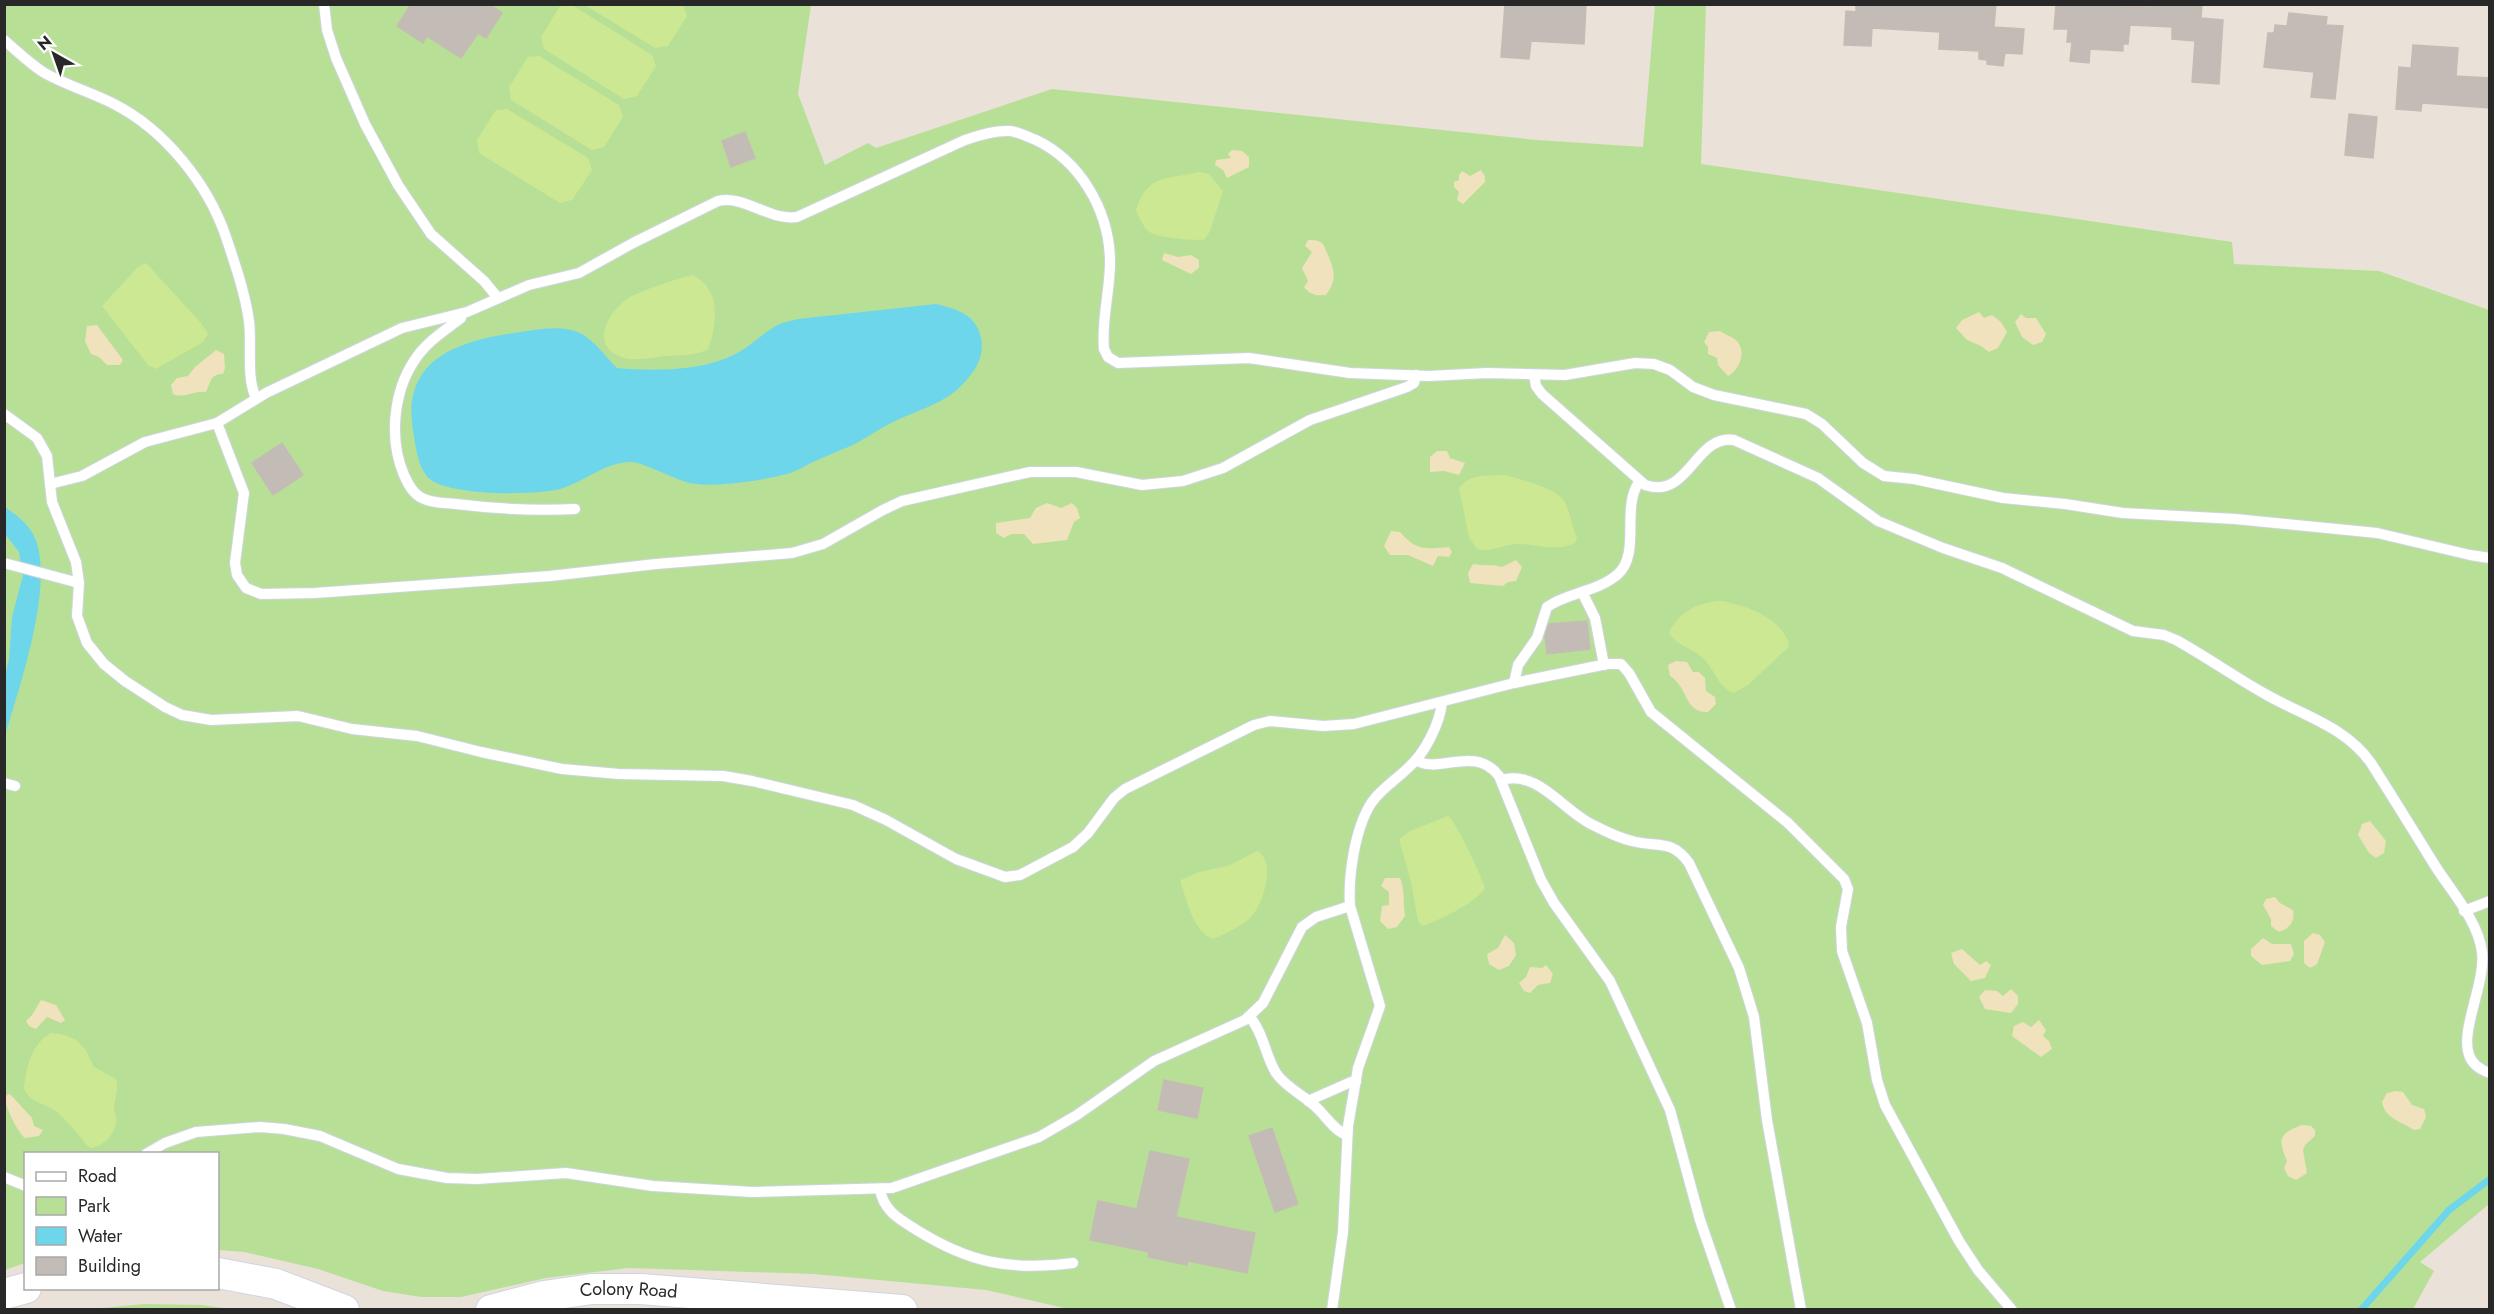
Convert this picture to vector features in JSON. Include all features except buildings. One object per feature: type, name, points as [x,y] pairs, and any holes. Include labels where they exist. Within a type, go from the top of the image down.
[{"type":"street","points":[[219,1274],[276,1284],[344,1310]]},
{"type":"street","name":"Colony Road","points":[[491,1310],[544,1296],[592,1288],[641,1289],[902,1310]]},
{"type":"street","points":[[4,1294],[24,1289]]},
{"type":"street","name":"Colony Road","points":[[604,1310],[644,1300],[695,1295]]},
{"type":"lane","points":[[324,4],[327,30],[336,58],[365,124],[398,185],[431,234],[484,281],[498,298]]},
{"type":"lane","points":[[4,40],[45,73],[132,115],[164,142],[192,174],[220,221],[236,271],[249,320],[252,383],[256,398]]},
{"type":"lane","points":[[50,484],[82,476],[145,442],[217,423],[256,398],[402,328],[462,314],[528,285],[579,273],[718,201],[737,202],[783,218],[797,217],[965,140],[993,132],[1010,131],[1052,148],[1064,157],[1082,178],[1095,200],[1109,251],[1104,352],[1111,360],[1123,364],[1249,358],[1350,374],[1534,375],[1586,373],[1635,363],[1654,364],[1670,370],[1704,391],[1806,414],[1822,423],[1863,463],[1884,476],[1914,479],[2003,498],[2123,513],[2235,519],[2369,532],[2490,558]]},
{"type":"lane","points":[[462,314],[461,318],[438,334],[419,353],[402,386],[394,443],[399,464],[409,486],[421,498],[438,502],[515,510],[575,509]]},
{"type":"lane","points":[[217,423],[244,493],[235,563],[240,580],[250,591],[261,594],[315,593],[550,576],[656,564],[792,553],[823,544],[902,501],[1030,472],[1076,472],[1142,485],[1176,482],[1223,468],[1310,420],[1407,387],[1414,382],[1416,375]]},
{"type":"lane","points":[[1534,375],[1536,386],[1542,394],[1640,482],[1650,487],[1670,485],[1688,471],[1714,443],[1724,439],[1734,440],[1818,478],[1878,521],[2002,568],[2128,629],[2140,633],[2164,635],[2176,640],[2284,705],[2335,729],[2353,741],[2371,763],[2474,928],[2482,952],[2481,974],[2468,1052],[2477,1066],[2490,1073]]},
{"type":"lane","points":[[4,414],[41,443],[49,462],[52,502],[74,554],[79,583],[78,622],[87,643],[113,672],[165,707],[190,717],[211,720],[298,716],[351,729],[417,736],[481,753],[562,769],[746,780],[853,805],[886,820],[956,859],[1005,878],[1020,875],[1073,847],[1088,834],[1114,798],[1125,789],[1254,725],[1278,722],[1314,726],[1344,726],[1514,683],[1604,665],[1624,666],[1650,712],[1788,823],[1844,879],[1848,889],[1840,927],[1842,951],[1867,1023],[1877,1080],[1885,1105],[1959,1241],[1978,1270],[2012,1310]]},
{"type":"lane","points":[[1514,683],[1518,665],[1537,638],[1547,607],[1612,579],[1623,567],[1629,545],[1632,497],[1640,482]]},
{"type":"lane","points":[[4,563],[79,583]]},
{"type":"lane","points":[[1582,592],[1595,618],[1604,665]]},
{"type":"lane","points":[[1332,1310],[1342,1232],[1347,1135],[1362,1056],[1380,1012],[1380,1002],[1350,906],[1355,854],[1364,817],[1378,794],[1416,760],[1440,714],[1442,702]]},
{"type":"lane","points":[[1416,760],[1423,765],[1463,760],[1482,763],[1492,768],[1501,780],[1541,880],[1554,903],[1610,981],[1666,1099],[1676,1125],[1702,1230],[1731,1310]]},
{"type":"lane","points":[[1501,780],[1519,778],[1534,783],[1585,821],[1633,842],[1673,847],[1689,863],[1738,968],[1754,1017],[1767,1120],[1801,1310]]},
{"type":"lane","points":[[2464,911],[2490,901]]},
{"type":"lane","points":[[149,1152],[165,1143],[196,1132],[260,1127],[320,1136],[398,1169],[447,1178],[477,1179],[566,1173],[676,1188],[752,1192],[892,1188],[1039,1137],[1084,1110],[1154,1061],[1250,1017],[1263,1003],[1302,927],[1316,917],[1350,906]]},
{"type":"lane","points":[[1250,1017],[1261,1033],[1276,1072],[1288,1086],[1347,1135]]},
{"type":"lane","points":[[1308,1101],[1346,1083],[1356,1082]]},
{"type":"lane","points":[[4,1177],[24,1185]]},
{"type":"lane","points":[[880,1189],[885,1204],[898,1219],[948,1248],[974,1259],[1018,1266],[1073,1263]]},
{"type":"green space","points":[[5,5],[811,5],[798,94],[825,165],[868,143],[876,148],[1052,89],[1537,140],[1643,147],[1655,5],[1706,5],[1701,164],[2232,242],[2234,264],[2379,271],[2489,310],[2489,1204],[2420,1262],[2434,1271],[2413,1309],[1073,1310],[986,1290],[814,1274],[628,1268],[546,1278],[461,1297],[421,1297],[383,1291],[318,1269],[244,1252],[219,1250],[219,1152],[24,1152],[24,1263],[5,1270]]},
{"type":"green space","points":[[572,5],[652,55],[656,66],[637,96],[624,99],[544,49],[541,37],[560,6]]},
{"type":"green space","points":[[585,5],[683,5],[687,16],[668,46],[655,48]]},
{"type":"green space","points":[[539,56],[619,105],[623,117],[604,147],[592,150],[511,100],[509,87],[528,57]]},
{"type":"green space","points":[[507,109],[588,158],[592,170],[572,200],[560,203],[479,153],[477,140],[496,110]]},
{"type":"green space","points":[[1199,172],[1209,174],[1223,191],[1210,231],[1205,239],[1176,238],[1148,231],[1136,210],[1146,190],[1160,180]]},
{"type":"green space","points":[[146,263],[201,323],[208,334],[203,342],[156,369],[148,365],[102,306],[138,267]]},
{"type":"green space","points":[[692,275],[708,288],[715,307],[714,329],[708,349],[693,354],[638,359],[621,357],[612,352],[606,345],[605,328],[620,305],[640,293]]},
{"type":"green space","points":[[1505,475],[1538,485],[1560,497],[1567,506],[1577,538],[1575,543],[1562,547],[1513,544],[1486,550],[1476,548],[1469,537],[1459,488],[1463,483],[1474,478]]},
{"type":"green space","points":[[1721,601],[1761,614],[1777,625],[1789,642],[1788,648],[1748,685],[1734,693],[1724,687],[1703,658],[1676,641],[1669,633],[1678,619],[1690,609],[1705,603]]},
{"type":"green space","points":[[1448,816],[1462,838],[1485,888],[1474,900],[1447,916],[1422,926],[1418,921],[1411,882],[1399,839],[1410,831]]},
{"type":"green space","points":[[1257,851],[1263,856],[1267,873],[1263,894],[1255,912],[1232,930],[1213,939],[1206,935],[1196,923],[1181,880],[1199,872],[1228,866]]},
{"type":"green space","points":[[51,1033],[65,1035],[76,1040],[85,1049],[94,1067],[116,1079],[114,1131],[108,1139],[96,1147],[91,1148],[87,1145],[58,1113],[35,1101],[24,1089],[28,1065],[34,1050]]},
{"type":"green space","points":[[144,1304],[202,1305],[230,1309],[92,1309]]},
{"type":"sand","points":[[1232,150],[1242,151],[1249,157],[1249,167],[1227,178],[1223,170],[1215,165],[1216,160],[1231,158],[1228,154]]},
{"type":"sand","points":[[1481,170],[1485,176],[1485,182],[1463,204],[1457,200],[1459,192],[1454,187],[1454,182],[1459,180],[1462,171],[1470,176]]},
{"type":"sand","points":[[1308,240],[1322,243],[1332,266],[1334,276],[1326,295],[1314,294],[1304,287],[1308,281],[1302,268],[1312,252],[1305,246]]},
{"type":"sand","points":[[1164,253],[1178,257],[1191,255],[1199,260],[1199,268],[1191,274],[1162,260]]},
{"type":"sand","points":[[1979,312],[1984,318],[1992,315],[2001,322],[2007,332],[1998,348],[1989,352],[1967,340],[1956,328],[1962,320]]},
{"type":"sand","points":[[2021,314],[2026,318],[2036,318],[2046,334],[2042,342],[2033,345],[2022,337],[2015,322]]},
{"type":"sand","points":[[97,325],[123,360],[120,365],[107,365],[99,357],[91,354],[85,341],[87,326]]},
{"type":"sand","points":[[1720,331],[1737,341],[1741,351],[1738,365],[1728,376],[1718,365],[1717,358],[1708,354],[1708,347],[1704,342],[1709,332]]},
{"type":"sand","points":[[216,350],[224,354],[225,368],[223,374],[213,377],[206,392],[181,396],[173,394],[171,385],[177,378],[188,376],[195,367]]},
{"type":"sand","points":[[1437,451],[1447,451],[1450,458],[1465,463],[1459,475],[1444,471],[1430,472],[1430,457]]},
{"type":"sand","points":[[1047,503],[1061,508],[1072,503],[1077,508],[1080,518],[1074,522],[1067,540],[1033,544],[1024,534],[1011,534],[1004,538],[996,533],[996,523],[1030,518],[1036,508]]},
{"type":"sand","points":[[1391,531],[1400,532],[1416,546],[1449,547],[1452,552],[1449,557],[1438,556],[1433,566],[1408,555],[1390,555],[1384,546]]},
{"type":"sand","points":[[1516,560],[1522,567],[1516,581],[1508,582],[1503,586],[1470,583],[1468,573],[1473,564],[1502,567]]},
{"type":"sand","points":[[1676,661],[1687,662],[1693,672],[1699,672],[1705,678],[1706,691],[1715,697],[1716,704],[1708,712],[1700,711],[1690,704],[1681,687],[1670,676],[1668,665]]},
{"type":"sand","points":[[2370,821],[2386,841],[2384,853],[2376,858],[2369,853],[2358,835],[2362,824]]},
{"type":"sand","points":[[1385,878],[1400,878],[1405,916],[1397,927],[1388,929],[1380,921],[1382,906],[1389,905],[1389,892],[1381,886]]},
{"type":"sand","points":[[2275,897],[2280,903],[2293,910],[2291,924],[2279,932],[2271,926],[2271,919],[2263,905],[2266,899]]},
{"type":"sand","points":[[2313,933],[2320,935],[2325,942],[2317,964],[2310,968],[2304,963],[2304,941]]},
{"type":"sand","points":[[1505,935],[1514,943],[1516,955],[1509,966],[1499,970],[1489,964],[1487,954],[1498,948]]},
{"type":"sand","points":[[2263,938],[2272,944],[2291,944],[2294,954],[2290,961],[2262,965],[2251,956],[2251,949]]},
{"type":"sand","points":[[1962,949],[1980,965],[1986,961],[1991,965],[1985,978],[1971,981],[1954,964],[1951,953]]},
{"type":"sand","points":[[1546,965],[1553,974],[1550,983],[1538,985],[1530,993],[1524,991],[1519,983],[1526,977],[1530,967],[1542,968]]},
{"type":"sand","points":[[2011,989],[2018,996],[2018,1004],[2011,1013],[1985,1009],[1979,997],[1985,990],[1997,991],[2003,996]]},
{"type":"sand","points":[[41,1000],[56,1005],[65,1020],[61,1023],[47,1017],[36,1029],[29,1026],[26,1021]]},
{"type":"sand","points":[[2039,1020],[2046,1030],[2043,1036],[2049,1041],[2052,1049],[2041,1057],[2012,1036],[2014,1026],[2023,1022],[2031,1027]]},
{"type":"sand","points":[[2403,1092],[2412,1105],[2424,1109],[2426,1117],[2420,1129],[2414,1130],[2386,1112],[2382,1102],[2387,1093]]},
{"type":"sand","points":[[10,1094],[32,1118],[34,1126],[43,1130],[39,1136],[25,1138],[19,1131],[5,1100],[5,1096]]},
{"type":"sand","points":[[2302,1125],[2311,1126],[2315,1130],[2315,1136],[2303,1150],[2307,1173],[2296,1180],[2288,1176],[2284,1168],[2287,1161],[2281,1142],[2288,1131]]},
{"type":"water","points":[[936,304],[951,308],[970,318],[975,323],[981,338],[980,359],[965,382],[953,393],[936,403],[893,422],[853,445],[787,474],[717,485],[696,484],[629,462],[603,469],[571,485],[551,491],[490,493],[469,491],[435,482],[426,475],[419,462],[411,411],[415,390],[423,373],[436,360],[471,342],[530,330],[547,328],[572,330],[595,344],[617,368],[679,369],[725,359],[744,349],[776,326],[790,321]]},
{"type":"water","points":[[5,507],[25,523],[34,536],[40,556],[41,580],[33,635],[5,736],[5,675],[9,659],[12,617],[23,575],[19,552],[5,534]]},
{"type":"waterway","points":[[2361,1310],[2449,1210],[2490,1179]]}]
